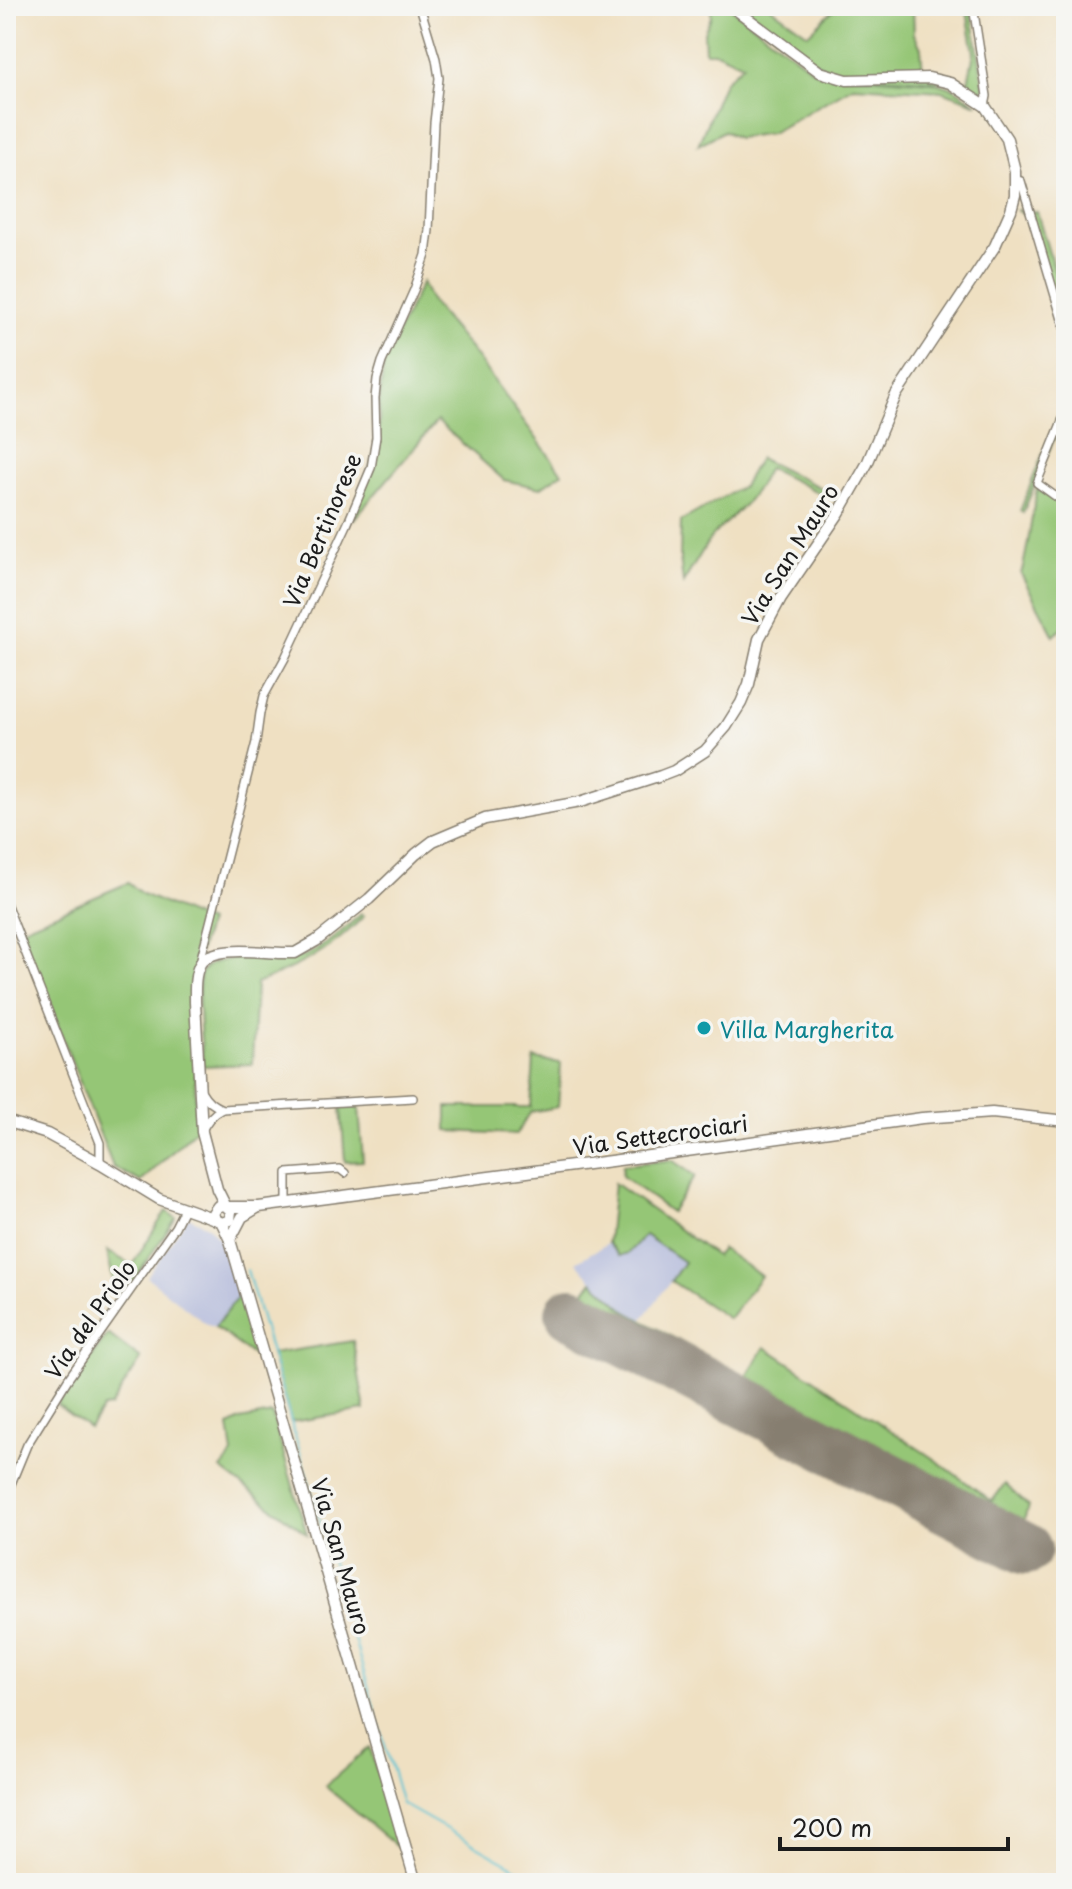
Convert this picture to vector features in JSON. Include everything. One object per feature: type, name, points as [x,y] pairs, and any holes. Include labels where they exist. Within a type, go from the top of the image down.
[{"type":"main road","name":"Via San Mauro","points":[[416,1883],[222,1214],[202,1132],[195,1002],[198,968],[202,961],[218,952],[295,953],[304,949],[369,899],[416,854],[452,832],[485,819],[580,802],[647,781],[674,771],[705,751],[741,703],[749,684],[759,639],[781,598],[839,513],[867,464],[896,395],[995,246],[1011,210],[1015,179],[1007,139],[985,106],[950,83],[929,78],[847,80],[820,72],[731,6]]},
{"type":"main road","name":"Via Settecrociari","points":[[6,1121],[47,1134],[159,1199],[188,1210],[222,1214],[922,1118],[992,1113],[1066,1121]]},
{"type":"main road","points":[[230,1240],[242,1217],[259,1207]]},
{"type":"street","name":"Via Bertinorese","points":[[198,968],[256,742],[264,696],[285,658],[371,468],[376,437],[375,398],[379,370],[426,255],[439,78],[420,6]]},
{"type":"street","points":[[973,6],[987,96],[985,106]]},
{"type":"street","points":[[1015,179],[1021,181],[1066,333]]},
{"type":"street","points":[[1066,411],[1037,483],[1066,504]]},
{"type":"street","points":[[6,903],[100,1143],[100,1163]]},
{"type":"street","points":[[199,1087],[205,1099],[217,1109]]},
{"type":"street","points":[[201,1110],[413,1098]]},
{"type":"street","points":[[202,1132],[217,1109]]},
{"type":"street","points":[[287,1203],[287,1173],[340,1169],[345,1173]]},
{"type":"street","name":"Via del Priolo","points":[[6,1496],[27,1445],[51,1405],[188,1210]]},
{"type":"shaded area","points":[[188,1217],[208,1226],[221,1241],[239,1295],[215,1327],[205,1323],[147,1277]]},
{"type":"shaded area","points":[[645,1234],[685,1262],[642,1320],[626,1311],[576,1262],[608,1243],[619,1255]]},
{"type":"green space","points":[[711,6],[728,6],[817,73],[932,82],[953,88],[978,104],[942,91],[853,86],[771,133],[737,138],[724,131],[698,145],[724,82],[743,64],[716,52],[705,52],[704,32],[711,17]]},
{"type":"green space","points":[[738,6],[769,6],[808,34],[837,6],[913,6],[914,34],[921,48],[923,72],[943,72],[968,82],[974,53],[966,6],[971,6],[985,94],[982,99],[956,82],[846,75],[831,70],[789,46]]},
{"type":"green space","points":[[1016,210],[1037,212],[1066,310],[1066,324],[1057,305],[1066,338],[1066,352],[1027,216]]},
{"type":"green space","points":[[422,282],[431,302],[472,351],[562,473],[540,488],[504,480],[437,421],[353,520],[379,438],[384,360]]},
{"type":"green space","points":[[1066,396],[1066,409],[1023,513],[1020,511]]},
{"type":"green space","points":[[759,458],[844,499],[842,504],[768,468],[745,504],[711,537],[683,583],[681,521],[743,486]]},
{"type":"green space","points":[[1037,489],[1066,506],[1066,624],[1054,636],[1021,574]]},
{"type":"green space","points":[[128,883],[142,894],[208,922],[193,973],[196,1129],[141,1182],[113,1167],[20,929]]},
{"type":"green space","points":[[361,914],[364,916],[327,948],[256,984],[252,1064],[203,1066],[199,981],[208,966],[231,959],[301,957],[325,944]]},
{"type":"green space","points":[[534,1059],[561,1063],[558,1107],[531,1112],[516,1134],[447,1131],[447,1107],[531,1107]]},
{"type":"green space","points":[[359,1107],[363,1161],[345,1162],[341,1108]]},
{"type":"green space","points":[[672,1160],[695,1176],[671,1212],[622,1176],[623,1165]]},
{"type":"green space","points":[[614,1183],[716,1256],[722,1249],[761,1276],[729,1319],[671,1281],[684,1262],[645,1235],[628,1253],[619,1256],[608,1243]]},
{"type":"green space","points":[[166,1211],[176,1218],[118,1303],[107,1251],[132,1265]]},
{"type":"green space","points":[[593,1281],[626,1311],[746,1378],[765,1347],[992,1501],[1005,1484],[1028,1506],[1023,1524],[1031,1532],[1029,1543],[921,1482],[574,1304]]},
{"type":"green space","points":[[239,1295],[255,1357],[215,1327]]},
{"type":"green space","points":[[108,1334],[141,1359],[110,1407],[103,1408],[89,1428],[57,1405]]},
{"type":"green space","points":[[353,1341],[365,1410],[291,1422],[271,1354]]},
{"type":"green space","points":[[272,1414],[307,1534],[221,1469],[233,1454],[229,1426],[240,1420]]},
{"type":"green space","points":[[370,1747],[398,1848],[325,1786]]},
{"type":"waterway","points":[[247,1270],[402,1804],[543,1883]]},
{"type":"runway","points":[[571,1313],[1026,1549]]},
{"type":"place","name":"Villa Margherita","points":[[704,1028]]}]
